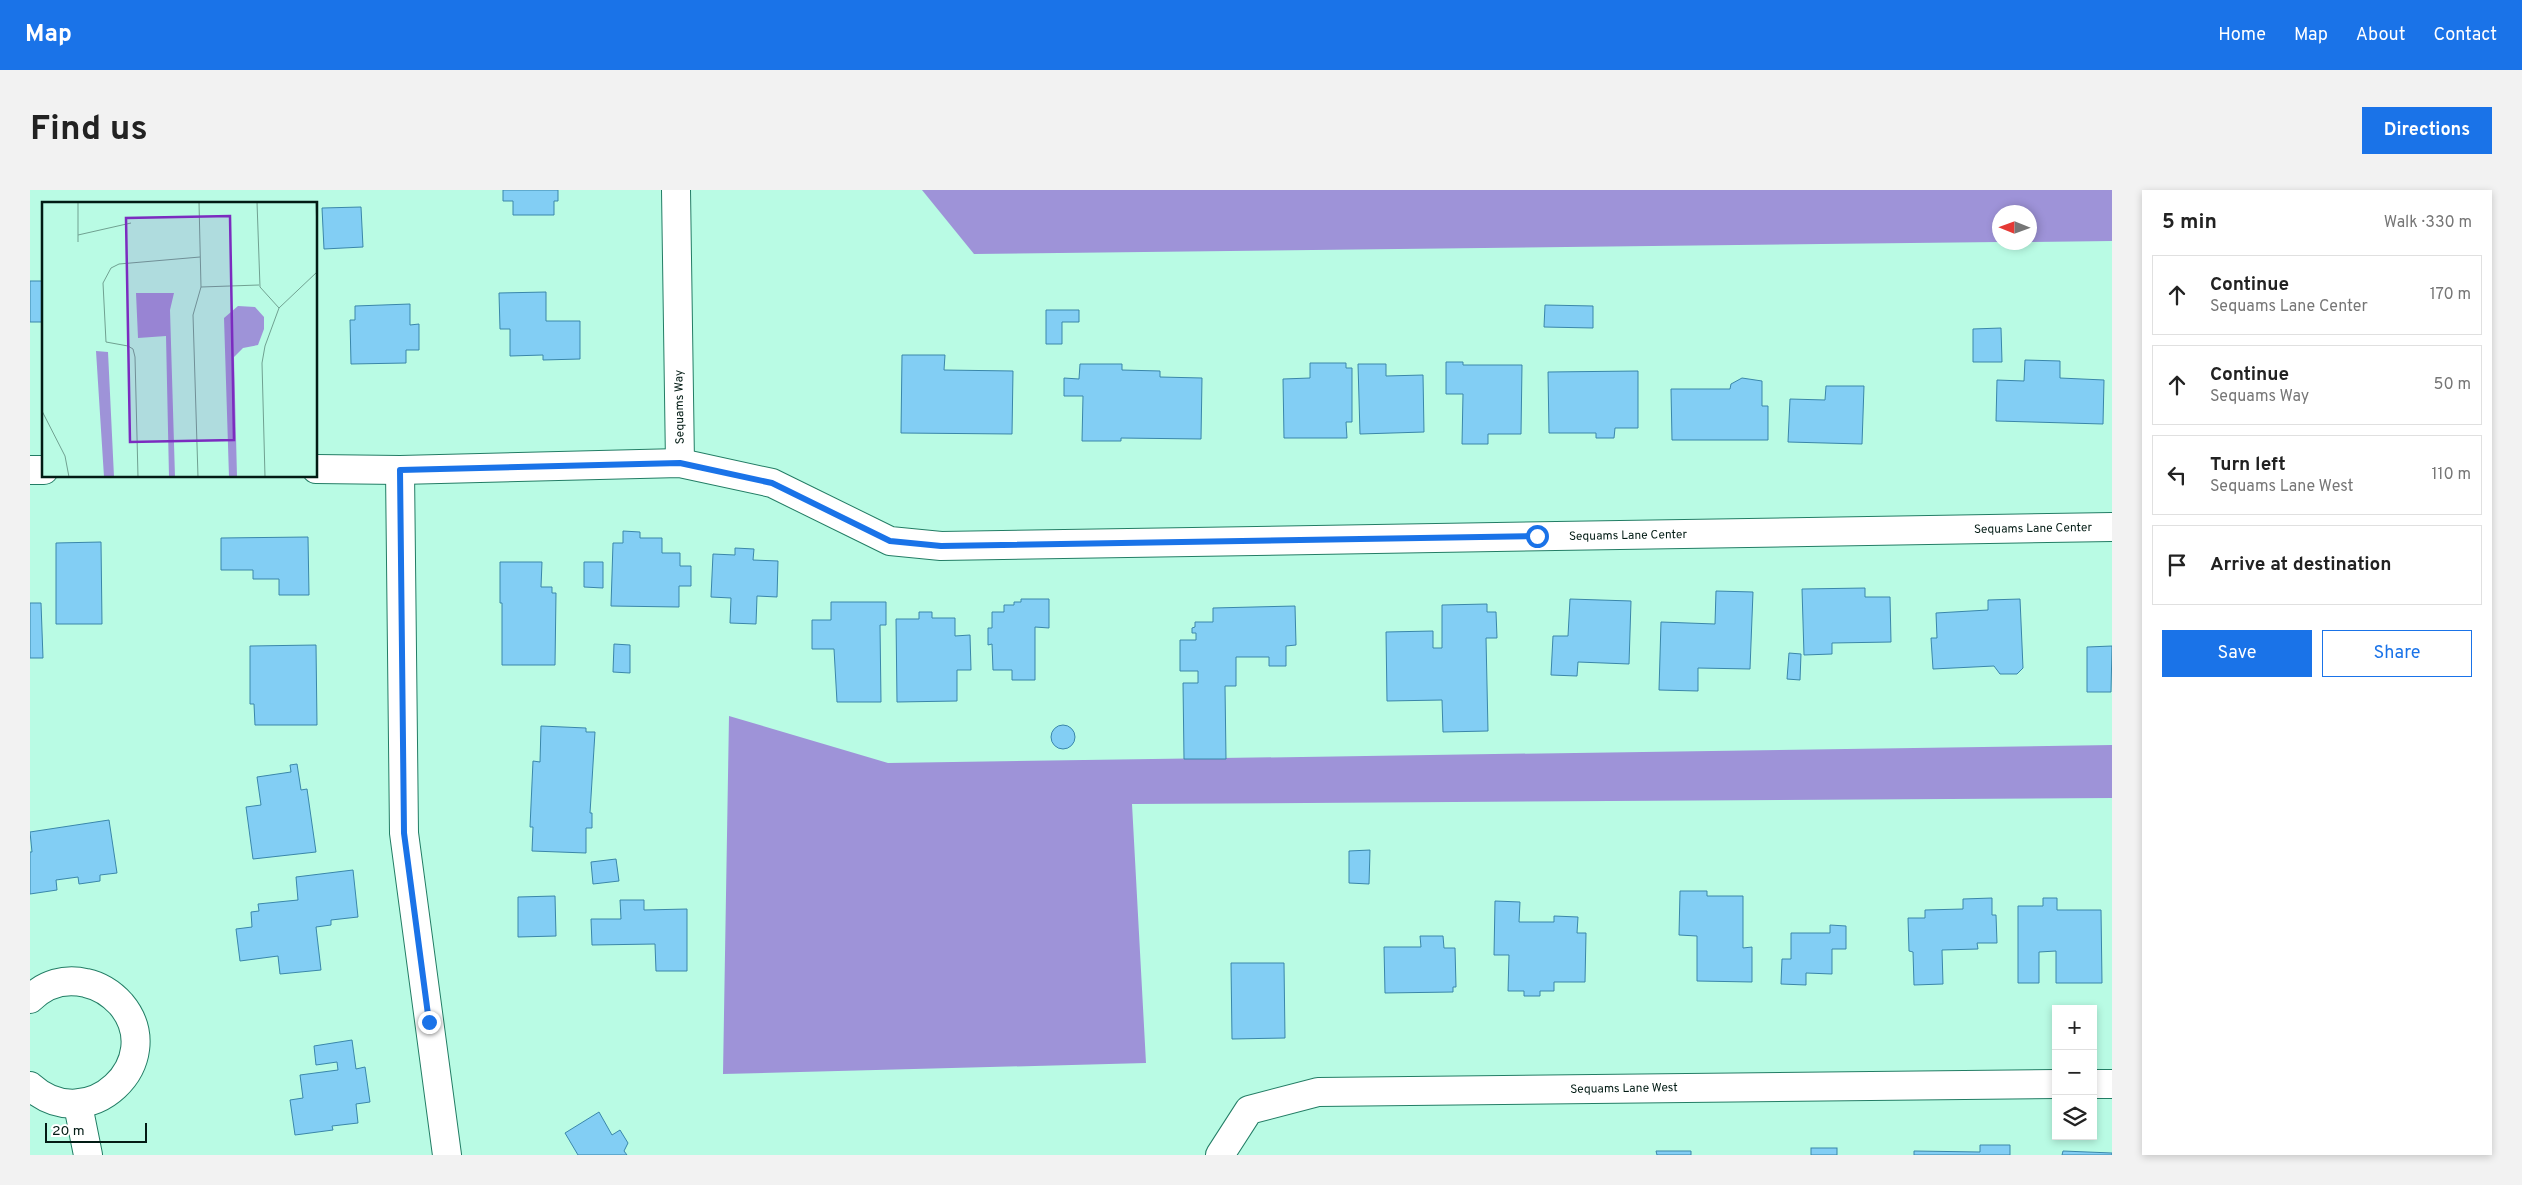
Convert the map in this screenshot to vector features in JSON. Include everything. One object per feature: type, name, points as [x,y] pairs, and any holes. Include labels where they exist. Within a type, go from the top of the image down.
[{"type":"street","name":"Sequams Way","points":[[676,190],[680,463]]},
{"type":"street","points":[[318,469],[400,470],[680,463]]},
{"type":"street","name":"Sequams Lane Center","points":[[680,463],[772,483],[890,541],[941,546],[2112,527]]},
{"type":"street","points":[[400,470],[404,833],[447,1155]]},
{"type":"street","points":[[30,999],[37,992],[55,983],[75,980],[95,984],[113,995],[127,1011],[134,1031],[134,1051],[128,1071],[116,1088],[98,1100],[78,1105],[59,1103],[40,1095],[30,1086]]},
{"type":"street","name":"Sequams Lane West","points":[[1220,1155],[1249,1110],[1318,1092],[2052,1084]]},
{"type":"street","points":[[2097,1084],[2112,1084]]},
{"type":"street","points":[[78,1105],[88,1155]]},
{"type":"shaded area","points":[[922,190],[2112,190],[2112,241],[2037,242],[2037,205],[1992,205],[1992,242],[974,254]]},
{"type":"shaded area","points":[[729,716],[888,763],[2112,745],[2112,798],[1132,804],[1146,1063],[723,1074]]},
{"type":"building","points":[[503,190],[558,190],[558,201],[554,201],[554,215],[513,215],[513,201],[503,201]]},
{"type":"building","points":[[361,207],[363,247],[324,249],[322,208]]},
{"type":"building","points":[[30,281],[42,281],[42,322],[30,322]]},
{"type":"building","points":[[546,292],[546,321],[580,321],[580,359],[543,360],[543,355],[510,356],[510,329],[500,329],[499,293]]},
{"type":"building","points":[[410,304],[410,325],[419,324],[419,350],[406,350],[406,363],[351,364],[350,320],[355,320],[355,306]]},
{"type":"building","points":[[1545,305],[1593,306],[1593,328],[1544,327]]},
{"type":"building","points":[[1046,310],[1079,310],[1079,322],[1062,322],[1062,344],[1046,344]]},
{"type":"building","points":[[2001,328],[2002,362],[1973,362],[1973,329]]},
{"type":"building","points":[[902,355],[945,355],[944,370],[1013,371],[1012,434],[901,433]]},
{"type":"building","points":[[2025,360],[2060,361],[2060,378],[2104,380],[2103,424],[1996,421],[1997,380],[2024,381]]},
{"type":"building","points":[[1446,362],[1463,362],[1463,365],[1522,365],[1521,434],[1488,434],[1488,444],[1462,444],[1463,394],[1446,394]]},
{"type":"building","points":[[1310,363],[1346,363],[1346,368],[1352,368],[1352,422],[1346,422],[1347,438],[1284,438],[1283,379],[1310,378]]},
{"type":"building","points":[[1080,364],[1122,364],[1122,370],[1160,371],[1160,377],[1202,378],[1201,439],[1121,438],[1121,441],[1082,441],[1083,396],[1064,396],[1064,378],[1079,379]]},
{"type":"building","points":[[1358,364],[1386,364],[1386,376],[1423,375],[1424,432],[1360,434]]},
{"type":"building","points":[[1638,371],[1638,428],[1615,428],[1614,438],[1596,438],[1596,433],[1549,433],[1548,372]]},
{"type":"building","points":[[1742,378],[1762,381],[1762,406],[1768,406],[1768,440],[1672,440],[1671,389],[1730,389],[1731,384]]},
{"type":"building","points":[[1826,386],[1864,386],[1862,444],[1788,442],[1790,399],[1825,400]]},
{"type":"building","points":[[623,531],[640,532],[640,538],[662,538],[662,553],[680,553],[680,566],[691,566],[691,586],[679,586],[679,607],[611,606],[613,543],[623,543]]},
{"type":"building","points":[[308,537],[309,595],[279,595],[279,579],[253,579],[253,570],[221,570],[221,538]]},
{"type":"building","points":[[101,542],[102,624],[56,624],[56,543]]},
{"type":"building","points":[[735,548],[754,549],[753,560],[778,561],[777,597],[757,596],[756,624],[730,623],[731,598],[711,597],[713,554],[735,555]]},
{"type":"building","points":[[500,562],[542,562],[541,587],[552,587],[552,593],[556,593],[555,665],[502,665]]},
{"type":"building","points":[[584,562],[603,562],[603,588],[584,587]]},
{"type":"building","points":[[1865,588],[1865,597],[1890,597],[1891,642],[1832,643],[1832,654],[1804,655],[1802,589]]},
{"type":"building","points":[[1716,591],[1753,592],[1750,669],[1698,668],[1698,691],[1659,690],[1661,622],[1715,624]]},
{"type":"building","points":[[1021,599],[1049,599],[1049,628],[1035,627],[1035,680],[1012,680],[1012,670],[993,670],[992,644],[988,645],[988,628],[992,628],[992,612],[1004,612],[1004,605],[1014,605],[1014,602],[1021,602]]},
{"type":"building","points":[[1570,599],[1631,601],[1629,664],[1578,662],[1577,676],[1551,675],[1553,636],[1568,636]]},
{"type":"building","points":[[2020,599],[2023,668],[2017,674],[2000,674],[1994,666],[1933,669],[1931,638],[1937,638],[1936,613],[1988,610],[1988,600]]},
{"type":"building","points":[[831,602],[886,602],[886,625],[880,625],[881,702],[837,702],[834,649],[812,649],[812,620],[831,620]]},
{"type":"building","points":[[30,603],[41,603],[43,658],[30,658]]},
{"type":"building","points":[[1487,604],[1487,612],[1496,612],[1497,638],[1486,638],[1488,731],[1443,732],[1442,700],[1387,701],[1386,632],[1433,631],[1433,648],[1442,648],[1442,605]]},
{"type":"building","points":[[1295,606],[1296,645],[1286,646],[1286,666],[1269,666],[1269,657],[1236,657],[1236,686],[1225,686],[1226,759],[1184,759],[1183,683],[1198,683],[1198,671],[1180,671],[1180,640],[1196,640],[1196,633],[1192,633],[1195,622],[1213,622],[1213,608]]},
{"type":"building","points":[[919,612],[932,612],[932,618],[955,618],[955,636],[970,635],[971,670],[957,670],[957,701],[897,702],[896,619],[919,619]]},
{"type":"building","points":[[614,644],[630,645],[630,673],[613,672]]},
{"type":"building","points":[[316,645],[317,725],[255,725],[254,704],[250,704],[250,646]]},
{"type":"building","points":[[2112,646],[2111,692],[2087,692],[2087,647]]},
{"type":"building","points":[[1789,653],[1801,654],[1800,680],[1787,679]]},
{"type":"building","points":[[1063,725],[1072,728],[1075,737],[1072,746],[1063,749],[1054,746],[1051,737],[1054,728]]},
{"type":"building","points":[[541,726],[586,728],[586,732],[595,732],[590,813],[592,813],[592,828],[586,828],[586,853],[532,851],[533,827],[530,827],[533,761],[540,762]]},
{"type":"building","points":[[297,764],[301,790],[307,789],[316,852],[253,859],[246,807],[261,805],[257,777],[291,772],[290,765]]},
{"type":"building","points":[[109,820],[117,873],[100,875],[100,881],[79,884],[78,877],[56,880],[57,890],[30,894],[30,852],[32,852],[30,832]]},
{"type":"building","points":[[1370,850],[1369,884],[1349,883],[1349,851]]},
{"type":"building","points":[[616,859],[619,881],[593,884],[591,862]]},
{"type":"building","points":[[353,870],[358,917],[331,920],[331,925],[316,927],[321,970],[280,974],[278,956],[240,961],[236,929],[252,927],[251,912],[259,911],[258,904],[298,900],[296,877]]},
{"type":"building","points":[[1680,891],[1707,891],[1707,896],[1743,896],[1743,948],[1752,947],[1752,982],[1697,981],[1697,936],[1679,935]]},
{"type":"building","points":[[555,896],[556,936],[518,937],[518,897]]},
{"type":"building","points":[[1992,898],[1992,915],[1996,915],[1997,943],[1977,943],[1978,949],[1942,950],[1943,984],[1914,985],[1913,952],[1909,951],[1908,918],[1925,918],[1925,910],[1963,909],[1963,899]]},
{"type":"building","points":[[2043,898],[2057,898],[2057,910],[2101,910],[2102,983],[2056,983],[2056,951],[2039,952],[2039,983],[2018,983],[2018,906],[2043,906]]},
{"type":"building","points":[[620,900],[644,900],[644,910],[687,909],[687,971],[656,971],[655,944],[592,945],[591,919],[621,919]]},
{"type":"building","points":[[1495,901],[1520,902],[1519,922],[1554,922],[1554,916],[1578,917],[1577,933],[1586,933],[1585,982],[1554,982],[1554,991],[1540,991],[1540,996],[1524,996],[1524,991],[1508,991],[1509,955],[1494,955]]},
{"type":"building","points":[[1830,925],[1846,926],[1846,949],[1832,949],[1832,974],[1806,973],[1806,985],[1781,984],[1782,959],[1791,959],[1791,933],[1830,933]]},
{"type":"building","points":[[1420,936],[1443,936],[1444,948],[1455,948],[1456,987],[1453,987],[1453,992],[1385,993],[1384,947],[1421,947]]},
{"type":"building","points":[[1231,963],[1284,963],[1285,1038],[1232,1039]]},
{"type":"building","points":[[352,1040],[356,1069],[365,1067],[370,1102],[356,1104],[358,1123],[332,1126],[333,1130],[295,1135],[290,1100],[303,1098],[300,1075],[338,1070],[337,1062],[316,1065],[314,1046]]},
{"type":"building","points":[[599,1112],[612,1135],[620,1130],[628,1143],[624,1151],[627,1155],[578,1155],[565,1133]]},
{"type":"building","points":[[1980,1145],[2010,1145],[2010,1155],[1914,1155],[1914,1151],[1980,1152]]},
{"type":"building","points":[[1811,1148],[1837,1148],[1837,1155],[1811,1155]]},
{"type":"building","points":[[1656,1151],[1691,1151],[1691,1155],[1657,1155]]},
{"type":"building","points":[[2063,1151],[2112,1153],[2112,1155],[2062,1155]]},
{"type":"route","points":[[429,1022],[404,833],[400,470],[680,463],[772,483],[890,541],[941,546],[1537,536]]}]
